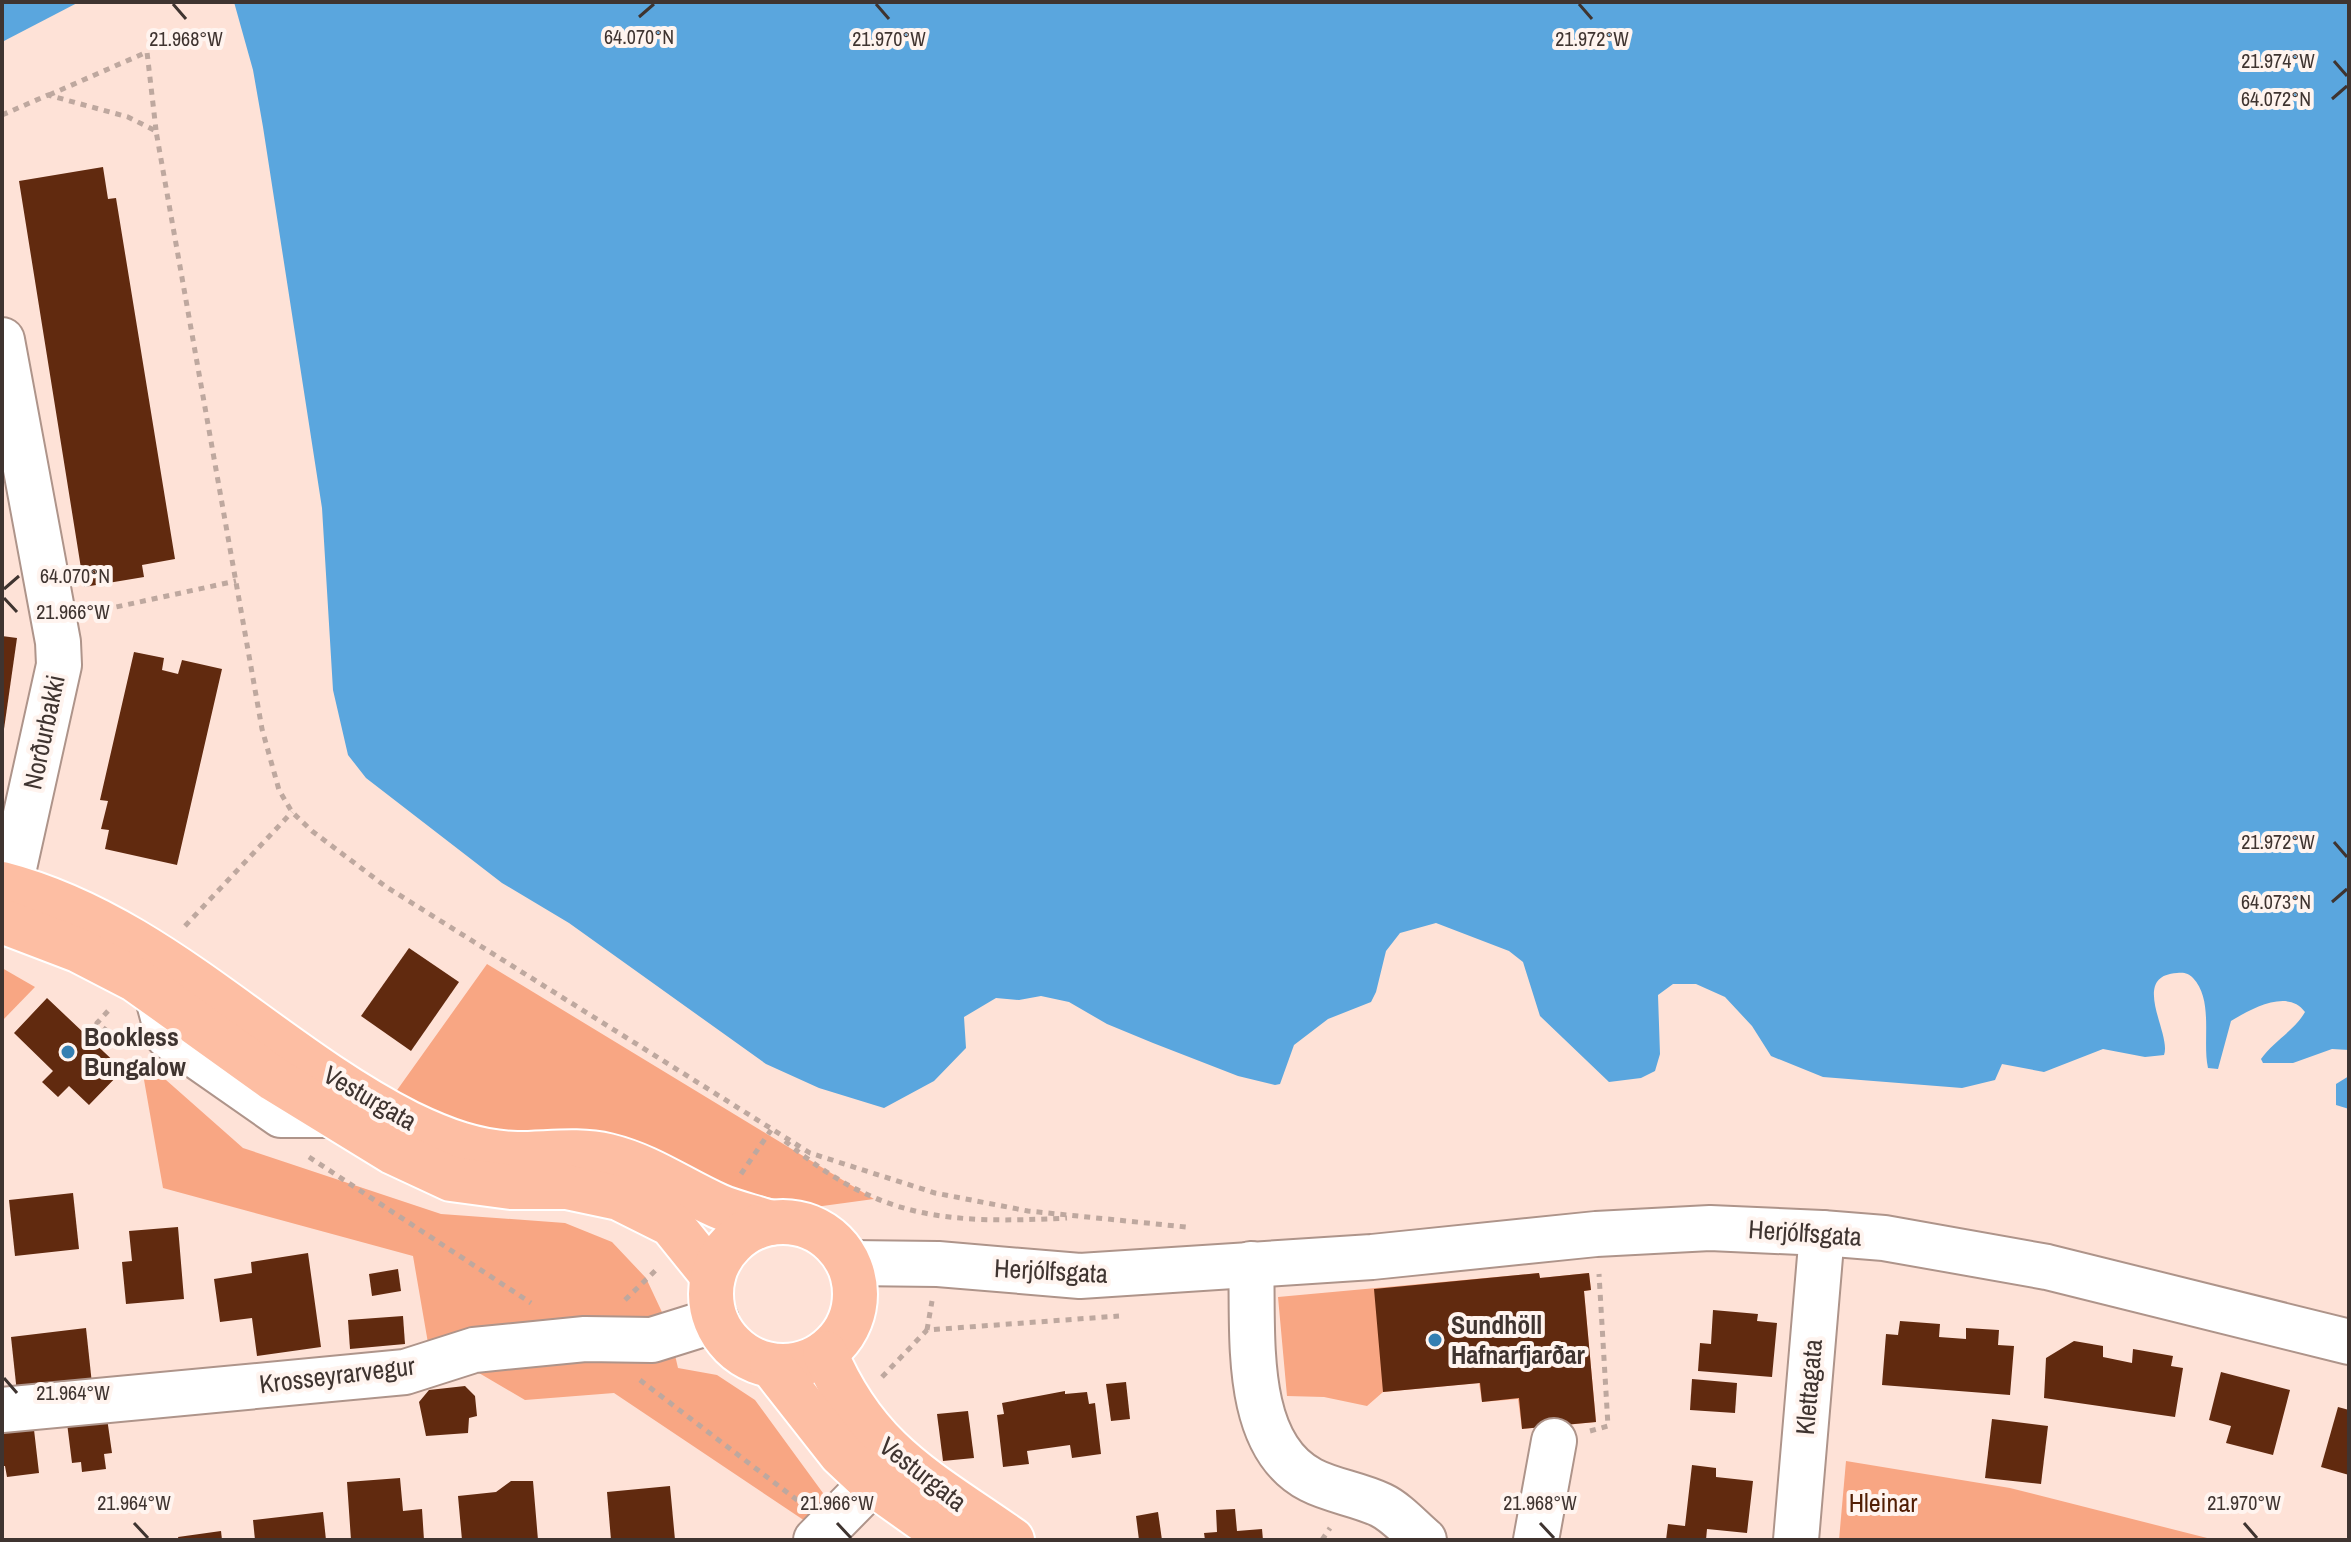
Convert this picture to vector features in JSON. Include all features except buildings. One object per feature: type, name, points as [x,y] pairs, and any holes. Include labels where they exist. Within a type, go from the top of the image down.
[{"type":"main road","name":"Vesturgata","points":[[5,897],[78,950],[136,980],[330,1115],[393,1152],[451,1179],[511,1187],[567,1187],[597,1191],[629,1202],[671,1224],[713,1276]]},
{"type":"main road","name":"Vesturgata","points":[[5,897],[90,918],[159,955],[290,1050],[406,1121],[458,1146],[515,1154],[571,1151],[606,1156],[655,1172],[719,1206],[770,1223]]},
{"type":"main road","points":[[794,1222],[817,1229],[836,1244],[850,1263],[856,1288],[854,1313],[843,1336],[825,1353],[809,1362],[772,1366],[737,1350],[716,1320],[711,1298],[713,1276],[734,1241],[750,1229],[770,1223],[794,1222]]},
{"type":"main road","name":"Vesturgata","points":[[825,1353],[858,1416],[889,1453],[1012,1540]]},
{"type":"main road","name":"Vesturgata","points":[[772,1366],[841,1454],[872,1483],[952,1540]]},
{"type":"street","name":"Norðurbakki","points":[[2,340],[54,621],[59,665],[5,897]]},
{"type":"street","name":"Herjólfsgata","points":[[850,1263],[938,1264],[1080,1276],[1465,1249],[1596,1234],[1710,1228],[1822,1233],[1884,1238],[2047,1267],[2349,1342]]},
{"type":"street","name":"Klettagata","points":[[1796,1540],[1822,1233]]},
{"type":"street","points":[[1251,1264],[1256,1386],[1270,1440],[1286,1463],[1310,1480],[1384,1506],[1424,1540]]},
{"type":"street","name":"Krosseyrarvegur","points":[[2,1410],[405,1372],[474,1350],[585,1339],[652,1340],[716,1320]]},
{"type":"street","points":[[1536,1540],[1554,1441]]},
{"type":"street","points":[[816,1540],[872,1483]]},
{"type":"path","points":[[2,115],[147,52],[156,131],[262,729],[279,790],[292,812],[385,886],[468,935],[810,1153],[935,1193],[1028,1211],[1196,1227]]},
{"type":"path","points":[[48,95],[128,117],[156,131]]},
{"type":"path","points":[[54,621],[236,581]]},
{"type":"path","points":[[771,1129],[846,1187],[914,1212],[972,1219],[1087,1217]]},
{"type":"path","points":[[1554,1441],[1608,1426],[1596,1234]]},
{"type":"path","points":[[879,1381],[927,1330],[1123,1316]]},
{"type":"green space","points":[[487,964],[874,1199],[815,1207],[752,1194],[674,1166],[509,1133],[441,1125],[390,1100]]},
{"type":"green space","points":[[2,968],[35,987],[2,1021]]},
{"type":"green space","points":[[140,1057],[243,1148],[441,1214],[565,1223],[612,1242],[646,1278],[668,1325],[678,1368],[717,1375],[755,1400],[831,1504],[817,1529],[614,1393],[525,1400],[428,1343],[413,1256],[163,1188]]},
{"type":"green space","name":"Sundhöll Hafnarfjarðar","points":[[1539,1273],[1540,1278],[1589,1273],[1591,1290],[1584,1291],[1596,1422],[1522,1429],[1518,1399],[1482,1402],[1479,1383],[1383,1392],[1367,1406],[1324,1397],[1287,1396],[1278,1297]]},
{"type":"green space","name":"Hleinar","points":[[1846,1461],[2010,1488],[2215,1540],[1839,1540]]},
{"type":"water","points":[[2,2],[79,2],[2,42]]},
{"type":"water","points":[[234,2],[2349,2],[2349,1050],[2332,1049],[2293,1063],[2263,1063],[2261,1059],[2305,1012],[2298,1005],[2279,1001],[2231,1021],[2218,1069],[2208,1068],[2203,998],[2191,976],[2179,973],[2163,977],[2156,984],[2154,995],[2165,1046],[2164,1055],[2145,1057],[2103,1049],[2044,1072],[2002,1064],[1995,1080],[1962,1088],[1823,1077],[1771,1056],[1752,1026],[1725,997],[1696,984],[1673,984],[1658,995],[1660,1054],[1655,1071],[1641,1078],[1609,1082],[1540,1016],[1523,962],[1509,951],[1436,923],[1400,933],[1386,951],[1371,1002],[1328,1019],[1294,1045],[1280,1084],[1238,1076],[1107,1024],[1069,1002],[1041,996],[1019,1000],[996,998],[964,1017],[966,1048],[934,1081],[884,1108],[819,1088],[766,1064],[569,923],[502,883],[366,778],[348,755],[333,690],[322,508],[263,127],[253,70]]},
{"type":"water","points":[[2349,1076],[2349,1109],[2336,1105],[2336,1084]]},
{"type":"place","name":"Bookless Bungalow","points":[[68,1052]]},
{"type":"place","name":"Sundhöll Hafnarfjarðar","points":[[1435,1340]]}]
